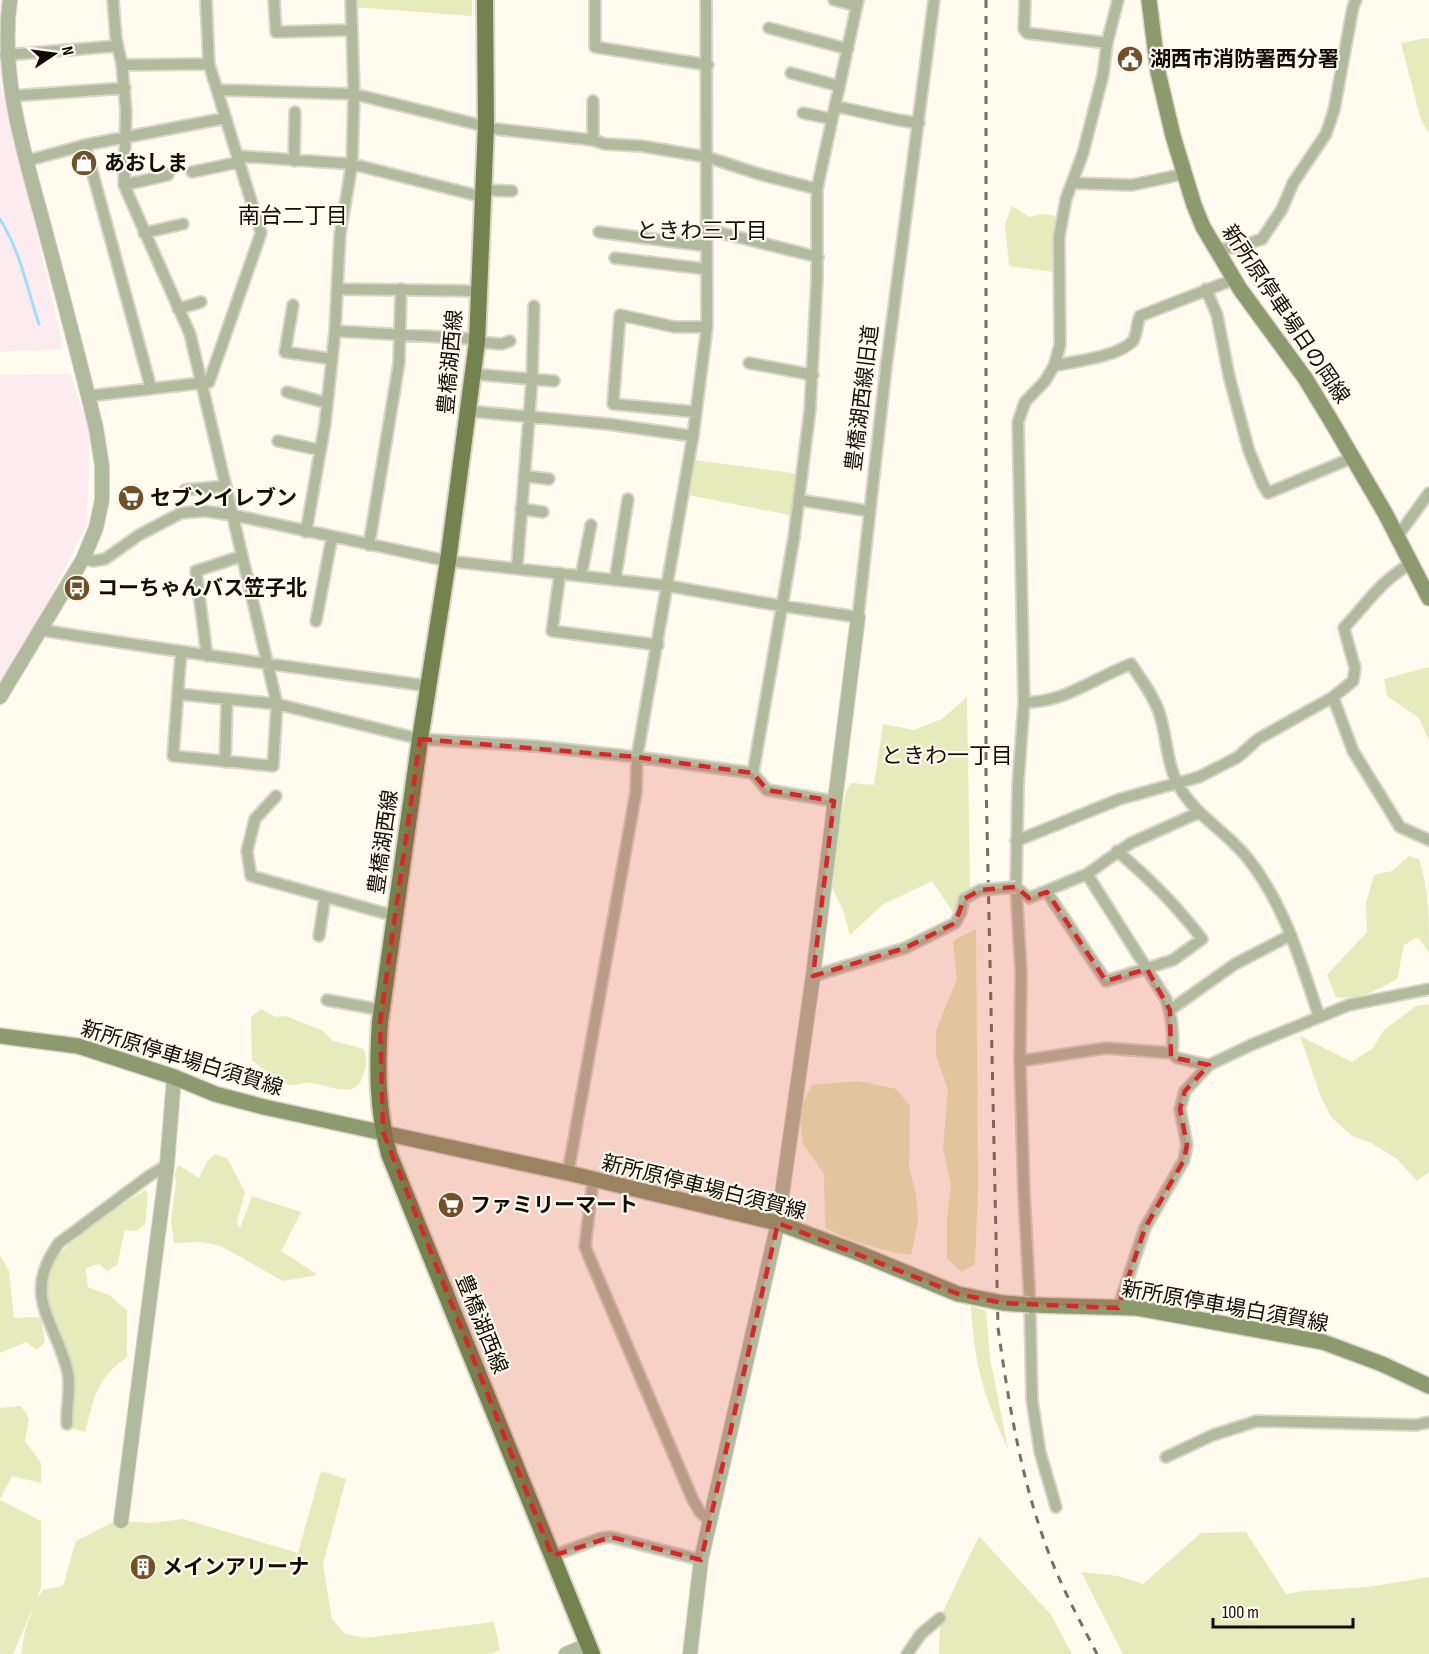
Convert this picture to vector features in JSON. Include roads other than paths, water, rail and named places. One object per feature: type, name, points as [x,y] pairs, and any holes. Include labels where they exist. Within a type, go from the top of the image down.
[{"type":"main road","name":"豊橋湖西線","points":[[484,0],[486,126],[477,341],[448,561],[420,739],[382,1010],[377,1067],[383,1132],[389,1154],[590,1650]]},
{"type":"main road","name":"新所原停車場日の岡線","points":[[1149,0],[1158,72],[1173,136],[1198,216],[1216,250],[1264,325],[1305,378],[1397,537],[1429,598]]},
{"type":"main road","name":"新所原停車場白須賀線","points":[[0,1036],[78,1046],[174,1077],[215,1094],[264,1107],[568,1173],[777,1223],[856,1252],[958,1294],[1003,1303],[1137,1308],[1323,1342],[1382,1364],[1429,1386]]},
{"type":"street","points":[[0,697],[84,559],[96,528],[102,500],[102,463],[89,396],[26,161],[6,71],[6,26],[10,0]]},
{"type":"street","points":[[113,0],[124,88],[124,185],[190,334],[277,704],[273,766],[173,756],[181,652]]},
{"type":"street","points":[[89,396],[209,382],[261,233],[219,90],[209,64],[206,0]]},
{"type":"street","points":[[274,0],[276,32],[352,30]]},
{"type":"street","points":[[306,532],[327,403],[335,331],[340,234],[352,164],[354,94],[351,0]]},
{"type":"street","points":[[596,0],[595,47],[708,65]]},
{"type":"street","points":[[568,1173],[636,792],[638,757],[669,586],[693,436],[707,327],[708,65],[706,0]]},
{"type":"street","points":[[753,773],[806,453],[813,375],[818,257],[817,189],[858,3],[834,0]]},
{"type":"street","name":"豊橋湖西線旧道","points":[[690,1654],[701,1560],[777,1223],[813,976],[934,0]]},
{"type":"street","points":[[1025,0],[1024,29],[1027,33],[1107,43]]},
{"type":"street","points":[[1056,1507],[1040,1452],[1032,1400],[1024,1194],[1020,1061],[1021,971],[1016,887],[1018,785],[1024,702],[1018,422],[1025,402],[1045,381],[1054,366],[1060,345],[1059,237],[1066,199],[1090,129],[1118,0]]},
{"type":"street","points":[[1216,250],[1242,246],[1262,239],[1282,209],[1293,183],[1326,134],[1334,110],[1356,0]]},
{"type":"street","points":[[769,28],[848,49]]},
{"type":"street","points":[[5,55],[117,46]]},
{"type":"street","points":[[122,65],[209,64]]},
{"type":"street","points":[[791,73],[839,86]]},
{"type":"street","points":[[11,96],[124,88]]},
{"type":"street","points":[[219,90],[354,94],[486,126],[707,157],[817,189]]},
{"type":"street","points":[[593,101],[593,140]]},
{"type":"street","points":[[835,106],[919,123]]},
{"type":"street","points":[[294,161],[295,112]]},
{"type":"street","points":[[803,112],[832,120]]},
{"type":"street","points":[[26,161],[85,145],[226,118]]},
{"type":"street","points":[[85,145],[151,388]]},
{"type":"street","points":[[192,172],[240,159],[352,164],[484,193],[512,191]]},
{"type":"street","points":[[1072,183],[1132,184],[1184,174]]},
{"type":"street","points":[[124,185],[168,175]]},
{"type":"street","points":[[144,233],[183,224]]},
{"type":"street","points":[[706,229],[818,257]]},
{"type":"street","points":[[599,232],[706,246]]},
{"type":"street","points":[[615,258],[706,269]]},
{"type":"street","points":[[1054,366],[1116,352],[1133,341],[1140,315],[1177,303],[1234,279]]},
{"type":"street","points":[[338,289],[479,291]]},
{"type":"street","points":[[369,545],[399,363],[401,289]]},
{"type":"street","points":[[1206,289],[1217,315],[1229,376],[1249,451],[1268,493],[1352,458]]},
{"type":"street","points":[[178,309],[201,302]]},
{"type":"street","points":[[293,305],[285,352],[332,359]]},
{"type":"street","points":[[517,568],[532,380],[534,306]]},
{"type":"street","points":[[696,412],[613,404],[620,315],[675,327],[707,327]]},
{"type":"street","points":[[335,331],[502,344],[510,341]]},
{"type":"street","points":[[749,363],[813,375]]},
{"type":"street","points":[[473,374],[554,381]]},
{"type":"street","points":[[287,392],[327,403]]},
{"type":"street","points":[[468,411],[693,436]]},
{"type":"street","points":[[278,441],[320,450]]},
{"type":"street","points":[[524,476],[549,479]]},
{"type":"street","points":[[184,490],[225,486]]},
{"type":"street","points":[[1397,537],[1429,493]]},
{"type":"street","points":[[615,580],[628,499]]},
{"type":"street","points":[[798,500],[869,511]]},
{"type":"street","points":[[521,509],[543,512]]},
{"type":"street","points":[[84,559],[93,561],[105,559],[139,535],[182,513],[204,511],[233,515],[448,561],[669,586],[858,617]]},
{"type":"street","points":[[581,576],[591,525]]},
{"type":"street","points":[[316,621],[332,537]]},
{"type":"street","points":[[207,656],[196,571],[242,556]]},
{"type":"street","points":[[1016,841],[1120,799],[1199,777],[1238,757],[1258,739],[1333,697],[1353,681],[1355,668],[1344,628],[1392,574],[1410,564]]},
{"type":"street","points":[[560,573],[552,631],[658,645]]},
{"type":"street","points":[[41,630],[207,656],[266,662],[428,686]]},
{"type":"street","points":[[1024,702],[1038,702],[1060,697],[1131,664],[1160,713],[1177,784],[1198,813],[1231,839],[1258,872],[1282,913],[1319,1016]]},
{"type":"street","points":[[178,694],[277,704],[420,739],[536,746],[753,773],[767,790],[834,801]]},
{"type":"street","points":[[1333,697],[1353,751],[1400,827],[1429,840]]},
{"type":"street","points":[[225,762],[227,699]]},
{"type":"street","points":[[276,796],[255,819],[247,851],[251,876],[395,916]]},
{"type":"street","points":[[813,976],[905,948],[955,923],[964,899],[981,890],[1016,887],[1029,898],[1047,892],[1087,874],[1131,843],[1198,813]]},
{"type":"street","points":[[1047,892],[1106,981],[1173,960],[1202,939],[1181,911],[1150,879],[1117,851]]},
{"type":"street","points":[[1087,874],[1166,999],[1170,1010],[1172,1053]]},
{"type":"street","points":[[319,936],[325,897]]},
{"type":"street","points":[[1170,1010],[1235,964],[1291,935]]},
{"type":"street","points":[[1118,1308],[1145,1228],[1184,1160],[1187,1144],[1180,1109],[1185,1091],[1209,1065],[1349,1005],[1429,989]]},
{"type":"street","points":[[327,1000],[382,1010]]},
{"type":"street","points":[[1020,1061],[1106,1048],[1172,1053],[1177,1058],[1209,1065]]},
{"type":"street","points":[[121,1521],[167,1165],[174,1077]]},
{"type":"street","points":[[67,1424],[68,1377],[63,1356],[45,1312],[40,1289],[43,1271],[59,1243],[167,1165]]},
{"type":"street","points":[[593,1180],[585,1247],[693,1500],[699,1512],[710,1520]]},
{"type":"street","points":[[1166,1456],[1257,1420],[1416,1425],[1429,1422]]},
{"type":"street","points":[[552,1556],[602,1538],[611,1537],[701,1560]]},
{"type":"street","points":[[907,1654],[921,1634],[940,1618]]},
{"type":"street","points":[[566,1654],[590,1650]]},
{"type":"waterway","points":[[0,219],[19,258],[39,324]]},
{"type":"railway","points":[[986,0],[986,780],[998,1328],[1012,1416],[1032,1503],[1056,1571],[1097,1654]]},
{"type":"place","name":"湖西市消防署西分署","points":[[1130,59]]},
{"type":"place","name":"あおしま","points":[[84,163]]},
{"type":"place","name":"セブンイレブン","points":[[131,498]]},
{"type":"place","name":"コーちゃんバス笠子北","points":[[77,588]]},
{"type":"place","name":"ファミリーマート","points":[[451,1205]]},
{"type":"place","name":"メインアリーナ","points":[[143,1567]]},
{"type":"district","name":"南台二丁目","points":[[293,215]]},
{"type":"district","name":"ときわ三丁目","points":[[702,230]]},
{"type":"district","name":"ときわ一丁目","points":[[947,755]]}]
